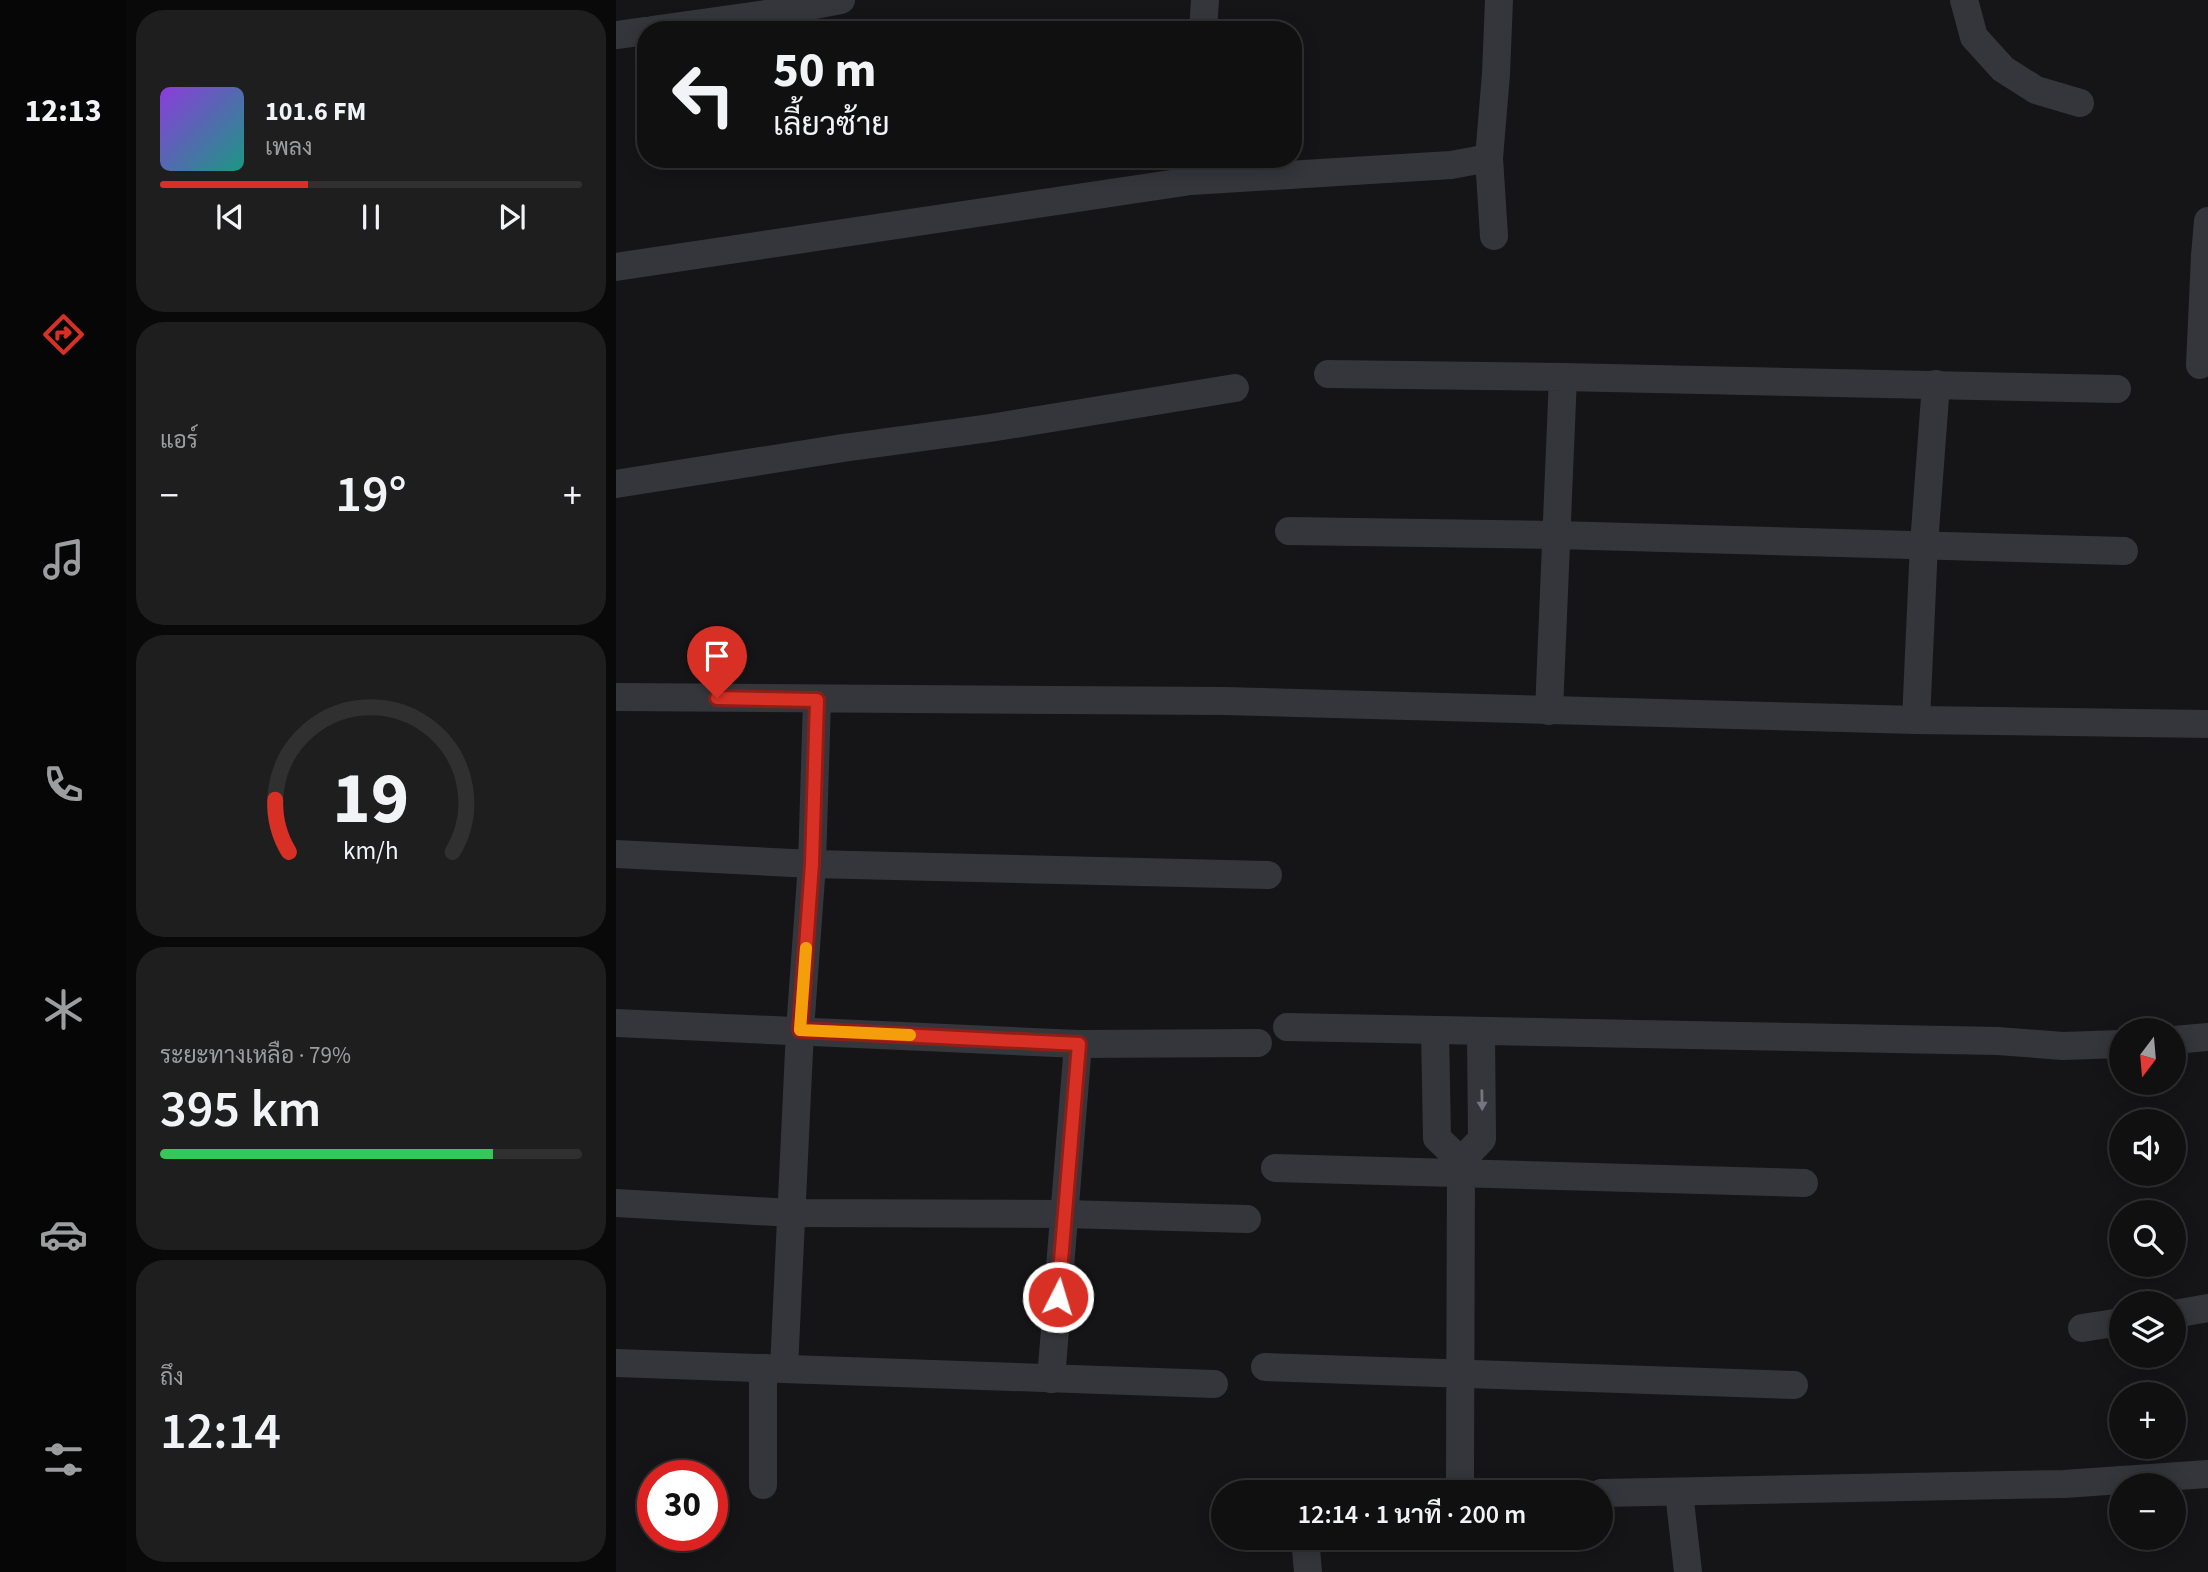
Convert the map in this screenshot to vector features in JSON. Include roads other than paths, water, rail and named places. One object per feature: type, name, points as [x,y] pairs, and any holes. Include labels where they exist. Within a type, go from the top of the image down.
[{"type":"street","points":[[716,21],[841,0]]},
{"type":"street","points":[[1204,21],[1205,0]]},
{"type":"street","points":[[1493,236],[1489,159],[1499,0]]},
{"type":"street","points":[[1964,0],[1974,37],[2003,69],[2036,90],[2080,103]]},
{"type":"street","points":[[616,35],[637,32]]},
{"type":"street","points":[[1302,168],[1451,165],[1489,159]]},
{"type":"street","points":[[616,267],[1192,170],[1296,168]]},
{"type":"street","points":[[2200,365],[2208,221]]},
{"type":"street","points":[[1328,374],[2118,389]]},
{"type":"street","points":[[1549,711],[1563,377]]},
{"type":"street","points":[[1916,720],[1924,544],[1936,384]]},
{"type":"street","points":[[616,484],[1235,388]]},
{"type":"street","points":[[1289,531],[1557,535],[2124,551]]},
{"type":"street","points":[[616,697],[1224,702],[1916,720],[2208,724]]},
{"type":"street","points":[[763,1485],[792,1213],[800,1030],[812,864],[817,700]]},
{"type":"street","points":[[616,854],[812,864],[1268,875]]},
{"type":"street","points":[[616,1023],[1079,1044],[1258,1043]]},
{"type":"street","points":[[1287,1027],[1984,1041],[2063,1046],[2109,1044]]},
{"type":"street","points":[[1435,1031],[1437,1138],[1461,1167]]},
{"type":"street","points":[[1460,1476],[1461,1167],[1482,1139],[1481,1032]]},
{"type":"street","points":[[2186,1039],[2208,1037]]},
{"type":"street","points":[[1051,1379],[1079,1044]]},
{"type":"street","points":[[1275,1168],[1461,1167],[1804,1183]]},
{"type":"street","points":[[616,1203],[792,1213],[1065,1214],[1247,1219]]},
{"type":"street","points":[[2186,1312],[2208,1308]]},
{"type":"street","points":[[2082,1328],[2109,1324]]},
{"type":"street","points":[[616,1363],[1214,1384]]},
{"type":"street","points":[[1265,1367],[1794,1385]]},
{"type":"street","points":[[1613,1493],[2064,1484],[2208,1474]]},
{"type":"street","points":[[1679,1492],[1688,1572]]},
{"type":"street","points":[[1306,1550],[1308,1572]]}]
